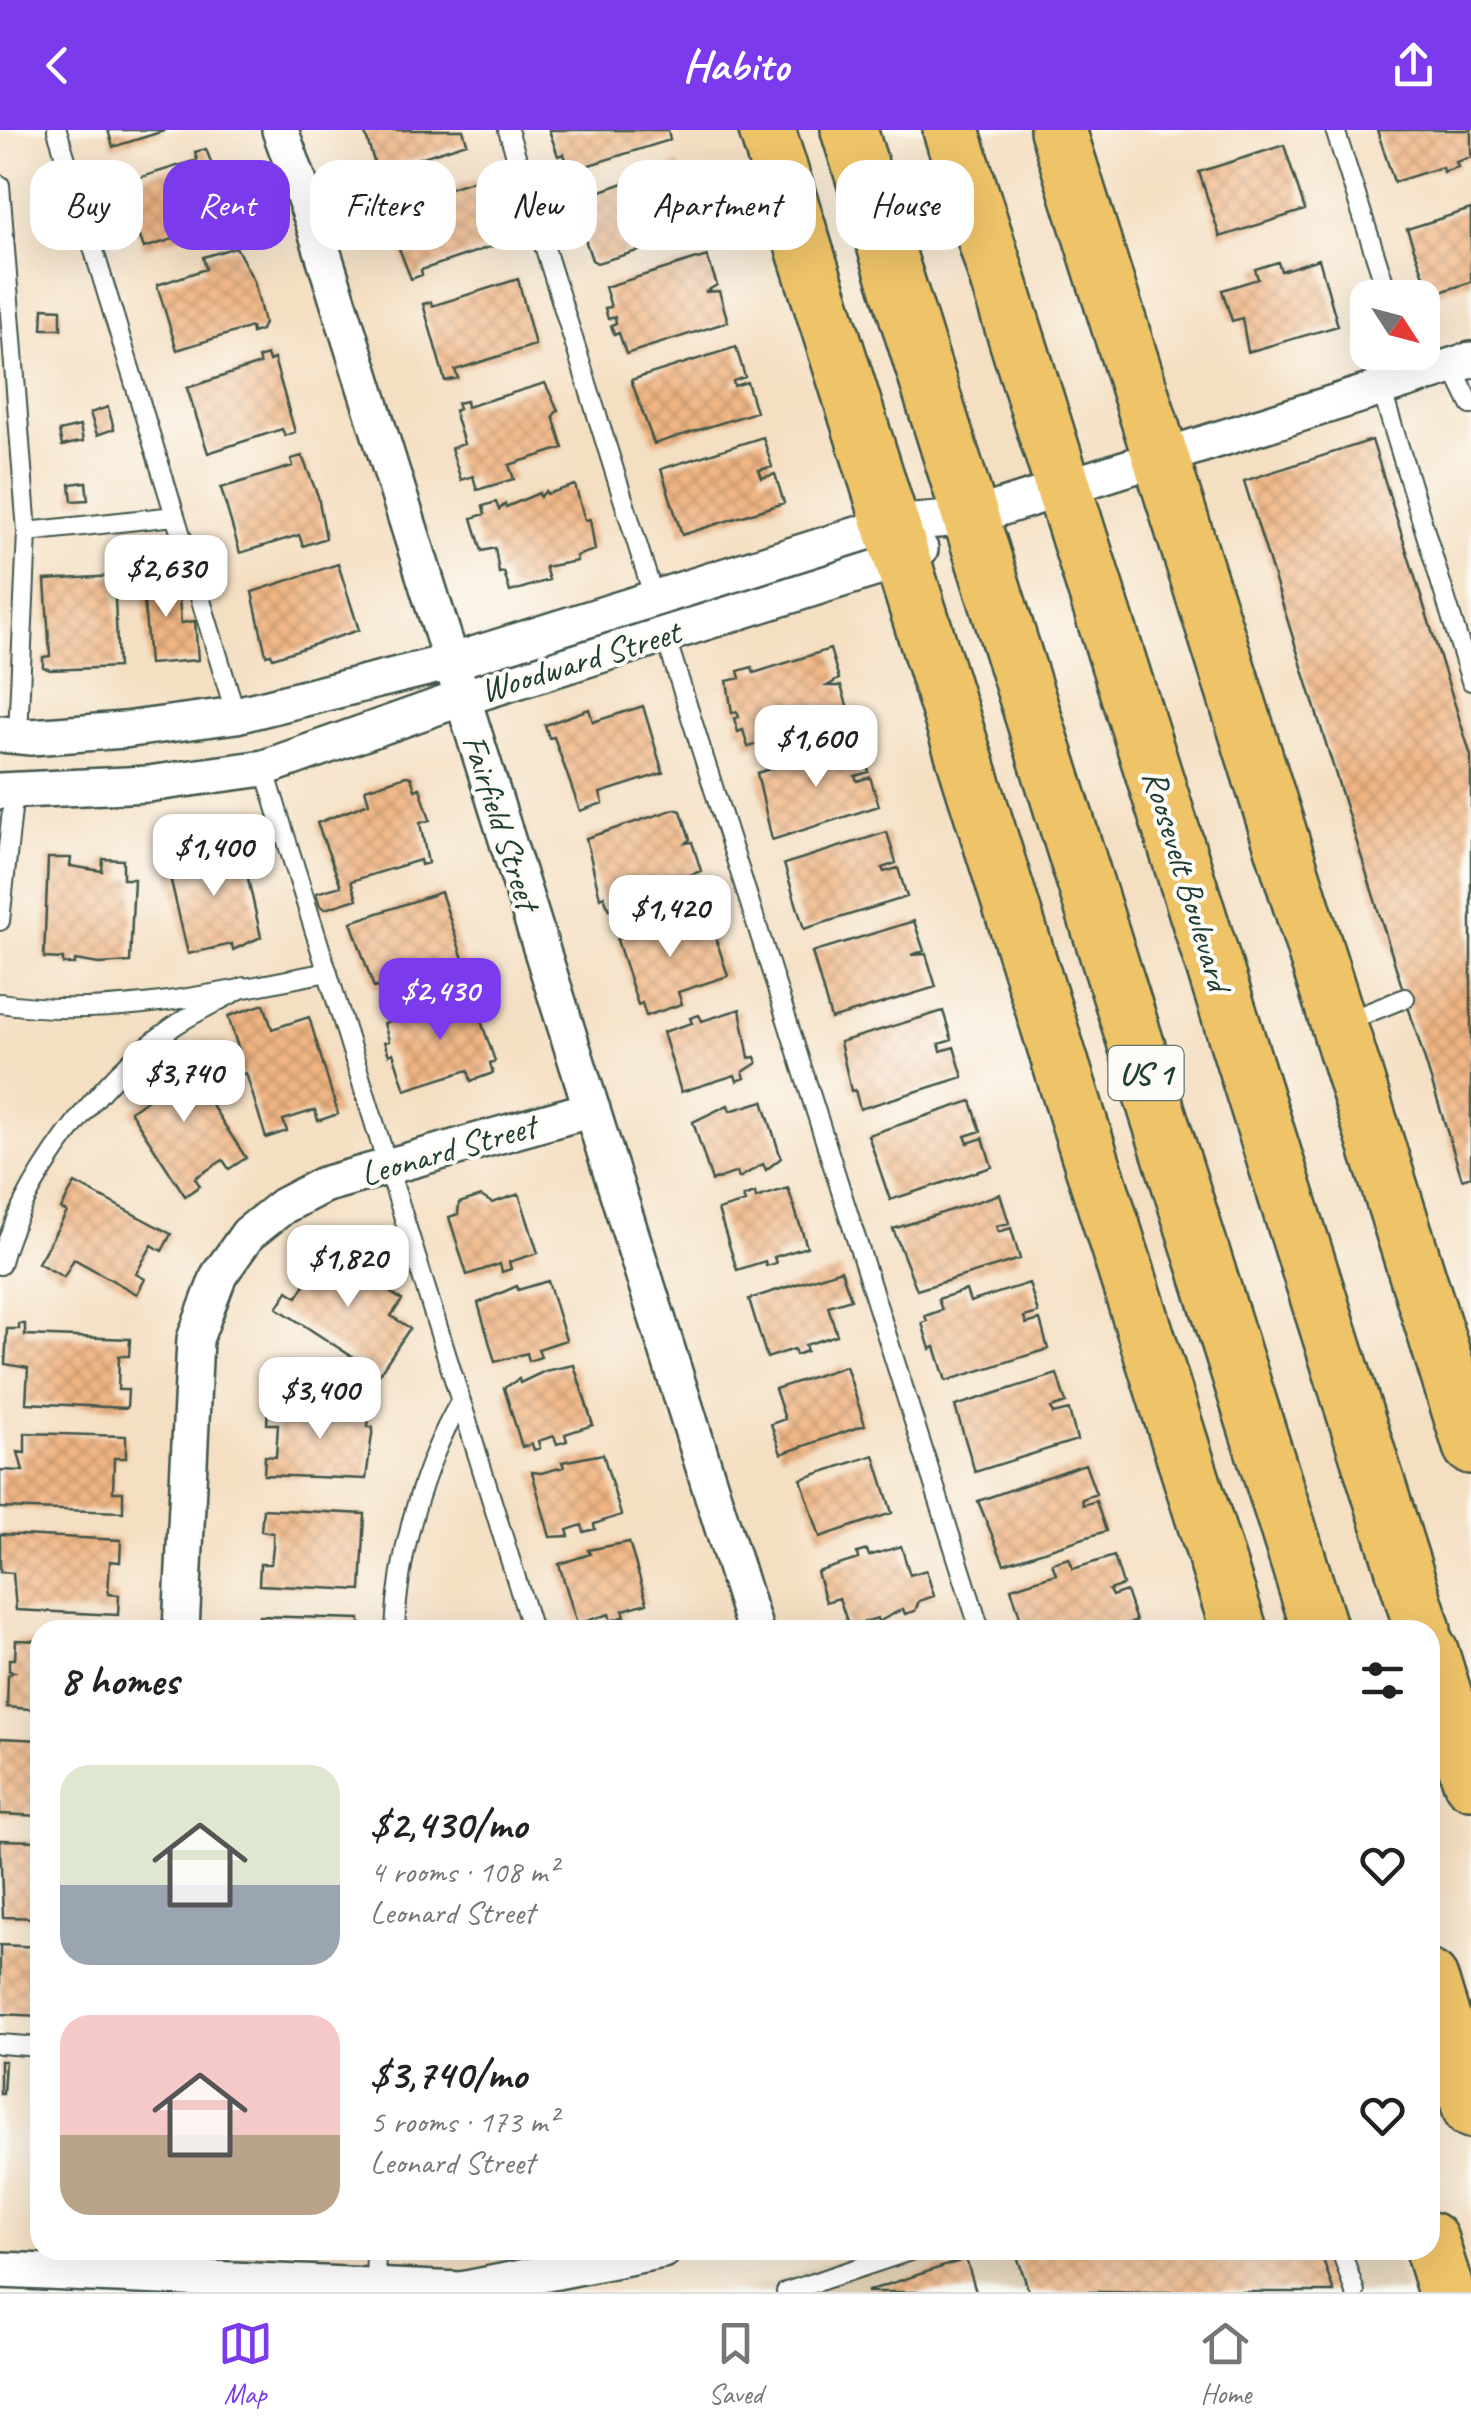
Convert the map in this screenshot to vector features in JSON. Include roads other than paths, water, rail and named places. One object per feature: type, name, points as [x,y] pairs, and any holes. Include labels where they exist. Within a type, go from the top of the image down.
[{"type":"highway","name":"US 1","points":[[767,130],[1236,1620]]},
{"type":"highway","name":"US 1","points":[[848,130],[1317,1620]]},
{"type":"highway","name":"Roosevelt Boulevard","points":[[952,130],[1421,1620]]},
{"type":"highway","points":[[1058,130],[1471,1446]]},
{"type":"highway","points":[[1440,1683],[1471,1781]]},
{"type":"highway","points":[[1440,2011],[1471,2110]]},
{"type":"highway","points":[[1436,2260],[1446,2292]]},
{"type":"street","name":"Fairfield Street","points":[[280,130],[752,1620]]},
{"type":"street","name":"Woodward Street","points":[[7,791],[148,784],[264,768],[462,698],[665,635],[971,516],[1381,388],[1404,370]]},
{"type":"street","name":"Woodward Street","points":[[9,735],[124,730],[236,715],[451,662],[654,598],[897,542]]},
{"type":"street","name":"Leonard Street","points":[[181,1620],[194,1339],[219,1275],[248,1234],[283,1206],[323,1185],[592,1109]]},
{"type":"street","points":[[0,2270],[461,2290],[613,2260]]},
{"type":"lane","points":[[57,130],[236,715]]},
{"type":"lane","points":[[508,130],[654,598]]},
{"type":"lane","points":[[1335,130],[1383,280]]},
{"type":"lane","points":[[0,185],[27,532],[9,735]]},
{"type":"lane","points":[[1461,363],[1471,405]]},
{"type":"lane","points":[[1381,388],[1471,681]]},
{"type":"lane","points":[[27,532],[175,516]]},
{"type":"lane","points":[[665,635],[977,1620]]},
{"type":"lane","points":[[264,768],[529,1620]]},
{"type":"lane","points":[[0,921],[7,791]]},
{"type":"lane","points":[[0,1003],[94,1006],[244,988],[328,972]]},
{"type":"lane","points":[[0,1266],[36,1179],[68,1130],[169,1030],[244,988]]},
{"type":"lane","points":[[1338,1025],[1405,998]]},
{"type":"lane","points":[[396,1620],[410,1535],[423,1488],[445,1428],[460,1402]]},
{"type":"lane","points":[[0,2044],[30,2046]]},
{"type":"lane","points":[[376,2260],[376,2287]]},
{"type":"lane","points":[[786,2292],[883,2260]]},
{"type":"lane","points":[[1345,2260],[1354,2292]]}]
